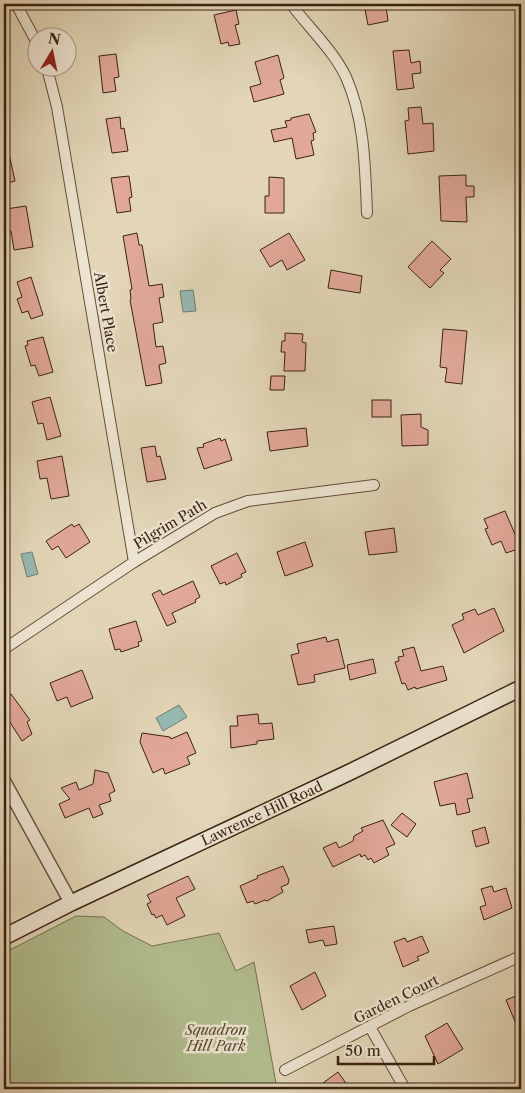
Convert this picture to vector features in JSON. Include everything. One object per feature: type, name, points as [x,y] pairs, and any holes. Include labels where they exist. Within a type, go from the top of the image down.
[{"type":"main road","name":"Lawrence Hill Road","points":[[4,938],[71,903],[339,777],[521,688]]},
{"type":"street","points":[[16,4],[29,28]]},
{"type":"street","points":[[291,4],[327,47],[346,77],[358,114],[365,150],[367,213]]},
{"type":"street","name":"Albert Place","points":[[50,78],[58,107],[134,562]]},
{"type":"street","name":"Pilgrim Path","points":[[4,649],[134,562],[215,513],[248,501],[374,485]]},
{"type":"street","points":[[4,781],[71,903]]},
{"type":"street","name":"Garden Court","points":[[285,1070],[409,1006],[521,956]]},
{"type":"street","points":[[370,1027],[405,1089]]},
{"type":"green space","name":"Squadron Hill Park","points":[[76,916],[104,917],[123,931],[152,946],[219,933],[236,971],[254,962],[277,1089],[4,1089],[4,953]]},
{"type":"water","points":[[193,290],[196,311],[183,312],[180,291]]},
{"type":"water","points":[[32,552],[38,574],[27,577],[21,554]]},
{"type":"water","points":[[179,705],[187,717],[163,731],[156,718]]},
{"type":"building","points":[[364,4],[386,6],[388,21],[368,25]]},
{"type":"building","points":[[236,10],[239,24],[235,25],[240,44],[229,46],[228,42],[221,44],[214,15]]},
{"type":"building","points":[[409,50],[411,63],[420,61],[421,73],[412,74],[414,88],[397,90],[393,51]]},
{"type":"building","points":[[116,54],[119,77],[114,78],[116,91],[103,93],[99,56]]},
{"type":"building","points":[[278,55],[284,78],[280,80],[284,94],[254,102],[250,87],[261,84],[255,62]]},
{"type":"building","points":[[421,107],[423,124],[433,123],[434,151],[408,154],[405,121],[409,120],[408,108]]},
{"type":"building","points":[[309,114],[316,132],[313,133],[314,140],[311,141],[314,155],[296,159],[292,138],[274,142],[271,130],[287,127],[285,121]]},
{"type":"building","points":[[120,117],[121,129],[124,128],[128,151],[112,153],[106,119]]},
{"type":"building","points":[[4,149],[8,149],[15,181],[4,184]]},
{"type":"building","points":[[466,175],[466,186],[474,186],[474,197],[466,197],[467,222],[441,221],[439,176]]},
{"type":"building","points":[[129,176],[132,197],[129,198],[131,211],[117,213],[111,178]]},
{"type":"building","points":[[269,177],[284,178],[284,213],[265,213],[265,196],[269,196]]},
{"type":"building","points":[[26,206],[33,247],[14,250],[11,231],[4,232],[4,217],[7,216],[6,209]]},
{"type":"building","points":[[137,233],[139,245],[142,245],[149,286],[162,284],[164,297],[159,298],[163,322],[153,324],[156,347],[163,346],[166,363],[159,365],[162,383],[146,386],[130,300],[130,290],[132,289],[123,236]]},
{"type":"building","points":[[289,233],[305,260],[287,270],[282,260],[270,267],[260,250]]},
{"type":"building","points":[[432,241],[451,259],[440,270],[444,273],[430,288],[408,267]]},
{"type":"building","points":[[331,270],[362,276],[360,293],[328,288]]},
{"type":"building","points":[[31,277],[43,315],[31,319],[28,311],[22,313],[17,299],[22,297],[17,282]]},
{"type":"building","points":[[443,329],[467,331],[462,384],[445,382],[447,368],[440,367]]},
{"type":"building","points":[[285,333],[303,334],[302,342],[306,343],[305,371],[284,371],[285,352],[281,352],[282,341],[285,341]]},
{"type":"building","points":[[43,337],[53,372],[39,376],[35,365],[31,366],[25,346],[28,345],[27,341]]},
{"type":"building","points":[[271,376],[285,376],[284,390],[270,390]]},
{"type":"building","points":[[50,397],[61,436],[47,440],[43,423],[38,424],[32,402]]},
{"type":"building","points":[[372,400],[391,400],[391,417],[372,417]]},
{"type":"building","points":[[421,414],[421,427],[428,430],[428,445],[402,446],[401,415]]},
{"type":"building","points":[[306,428],[308,446],[270,451],[267,432]]},
{"type":"building","points":[[220,438],[221,441],[225,439],[232,460],[204,469],[197,448],[204,447],[203,444]]},
{"type":"building","points":[[155,446],[157,457],[160,456],[166,479],[147,482],[141,448]]},
{"type":"building","points":[[62,456],[69,496],[51,499],[47,478],[40,479],[37,461]]},
{"type":"building","points":[[505,511],[521,548],[506,553],[501,541],[492,545],[485,529],[488,528],[484,519]]},
{"type":"building","points":[[72,524],[74,527],[79,524],[90,542],[66,558],[58,546],[52,550],[46,541]]},
{"type":"building","points":[[394,528],[397,552],[369,555],[365,532]]},
{"type":"building","points":[[305,542],[313,566],[285,576],[277,552]]},
{"type":"building","points":[[237,553],[246,572],[241,574],[242,577],[226,585],[225,582],[220,584],[211,566]]},
{"type":"building","points":[[193,581],[200,597],[195,600],[196,602],[172,613],[176,622],[167,626],[152,594],[160,590],[163,595]]},
{"type":"building","points":[[494,608],[504,631],[464,653],[452,625],[464,619],[462,614],[475,609],[478,615]]},
{"type":"building","points":[[136,621],[142,641],[138,642],[139,646],[121,652],[120,649],[115,650],[109,629]]},
{"type":"building","points":[[326,637],[327,642],[338,639],[345,668],[314,675],[315,682],[298,685],[291,655],[299,653],[297,644]]},
{"type":"building","points":[[414,647],[421,671],[443,666],[447,680],[408,690],[405,683],[402,684],[395,662],[399,661],[398,657],[404,656],[402,650]]},
{"type":"building","points":[[373,659],[376,673],[350,680],[347,665]]},
{"type":"building","points":[[82,670],[93,698],[71,707],[67,697],[57,701],[50,683]]},
{"type":"building","points":[[11,694],[30,720],[27,722],[32,734],[22,741],[4,713],[4,699]]},
{"type":"building","points":[[258,714],[259,724],[272,723],[274,739],[257,741],[257,744],[231,748],[230,726],[238,726],[237,716]]},
{"type":"building","points":[[187,732],[196,753],[187,757],[190,764],[165,774],[163,768],[153,773],[140,742],[142,733],[170,737],[171,739]]},
{"type":"building","points":[[95,770],[108,773],[115,791],[109,794],[111,801],[99,805],[103,814],[93,818],[89,808],[65,818],[59,804],[70,799],[61,788],[76,782],[79,790],[93,784]]},
{"type":"building","points":[[467,773],[473,798],[467,799],[470,812],[457,815],[455,803],[440,806],[434,782]]},
{"type":"building","points":[[402,813],[416,824],[407,837],[391,825]]},
{"type":"building","points":[[383,820],[395,844],[386,848],[389,855],[374,863],[371,858],[368,860],[365,855],[361,857],[360,854],[333,867],[323,848],[336,842],[339,848],[353,841],[354,836],[363,831],[361,828]]},
{"type":"building","points":[[485,827],[489,843],[476,847],[472,831]]},
{"type":"building","points":[[283,866],[289,880],[288,884],[281,887],[283,892],[267,901],[255,904],[253,901],[247,903],[240,886],[258,878],[257,876]]},
{"type":"building","points":[[188,876],[195,889],[176,898],[185,916],[167,925],[162,915],[156,918],[154,914],[152,915],[147,904],[151,902],[147,895]]},
{"type":"building","points":[[492,886],[494,892],[506,888],[512,908],[484,920],[480,907],[486,905],[481,889]]},
{"type":"building","points":[[334,926],[337,944],[325,946],[323,940],[309,943],[306,930]]},
{"type":"building","points":[[422,936],[429,952],[417,957],[419,960],[403,967],[394,942],[405,938],[407,942]]},
{"type":"building","points":[[315,972],[326,996],[302,1010],[290,986]]},
{"type":"building","points":[[521,994],[521,1036],[506,1000]]},
{"type":"building","points":[[447,1023],[463,1049],[438,1064],[425,1036]]},
{"type":"building","points":[[338,1072],[350,1089],[327,1089],[323,1083]]}]
